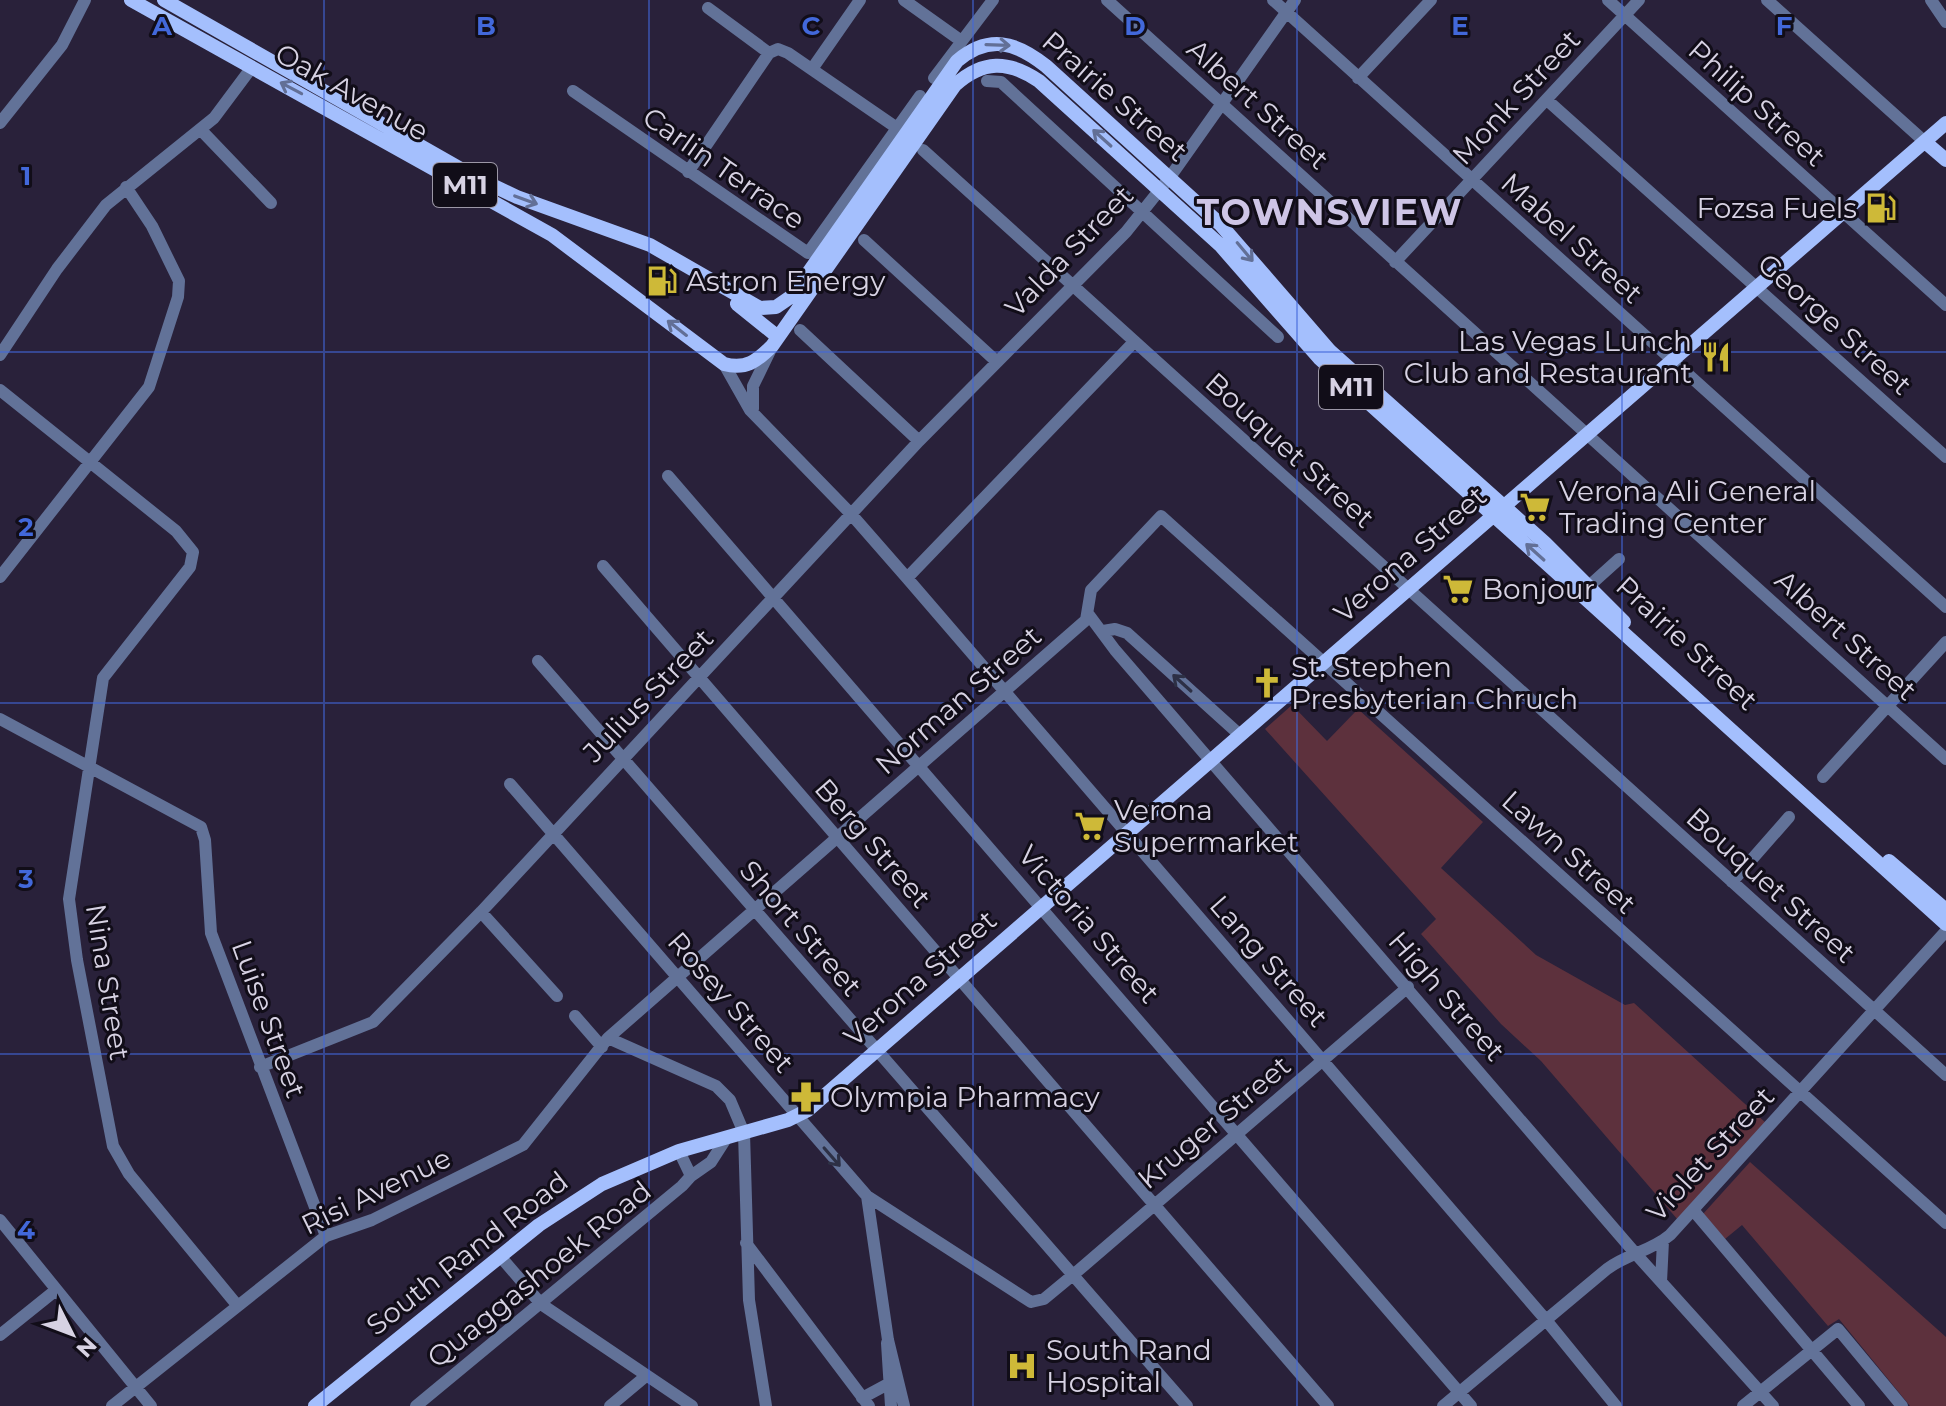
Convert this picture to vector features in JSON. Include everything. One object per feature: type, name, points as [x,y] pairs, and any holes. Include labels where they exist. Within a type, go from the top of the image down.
[{"type":"main road","name":"Oak Avenue","points":[[131,0],[565,243],[724,364],[743,367]]},
{"type":"main road","name":"Oak Avenue","points":[[164,0],[475,177],[517,197],[650,245],[721,286]]},
{"type":"main road","name":"Prairie Street","points":[[721,286],[760,308],[776,307],[792,296],[957,61],[983,45],[1006,44],[1029,52],[1226,231],[1330,351],[1946,924]]},
{"type":"main road","name":"Prairie Street","points":[[743,367],[775,341],[955,85],[977,68],[1006,65],[1039,81],[1220,245],[1319,358],[1589,586],[1716,708],[1946,910]]},
{"type":"main road","name":"Verona Street","points":[[797,1117],[1946,123]]},
{"type":"main road","points":[[1925,142],[1946,160]]},
{"type":"main road","points":[[721,286],[775,341]]},
{"type":"main road","name":"South Rand Road","points":[[316,1406],[500,1256],[602,1184],[679,1151],[797,1117]]},
{"type":"street","points":[[0,123],[62,45],[85,0]]},
{"type":"street","points":[[812,69],[860,0]]},
{"type":"street","points":[[904,0],[960,40]]},
{"type":"street","points":[[934,78],[993,0]]},
{"type":"street","name":"Albert Street","points":[[1107,0],[1946,759]]},
{"type":"street","name":"Mabel Street","points":[[1273,0],[1946,607]]},
{"type":"street","name":"Valda Street","points":[[851,514],[1143,212],[1284,11],[1295,0]]},
{"type":"street","points":[[1358,78],[1431,0]]},
{"type":"street","name":"Philip Street","points":[[1608,0],[1946,305]]},
{"type":"street","name":"Monk Street","points":[[1395,262],[1639,0]]},
{"type":"street","points":[[1767,0],[1925,142]]},
{"type":"street","points":[[1931,0],[1946,22]]},
{"type":"street","points":[[708,8],[769,53],[784,51],[897,128]]},
{"type":"street","points":[[688,172],[769,53]]},
{"type":"street","points":[[0,355],[68,254],[102,210],[223,109],[252,67]]},
{"type":"street","points":[[987,81],[1001,82],[1278,337]]},
{"type":"street","name":"Carlin Terrace","points":[[573,91],[808,253],[920,96]]},
{"type":"street","name":"George Street","points":[[1547,100],[1946,457]]},
{"type":"street","points":[[200,129],[271,203]]},
{"type":"street","name":"Bouquet Street","points":[[923,150],[1946,1075]]},
{"type":"street","points":[[0,577],[148,391],[179,292],[172,262],[126,187]]},
{"type":"street","points":[[864,240],[996,361]]},
{"type":"street","points":[[800,330],[919,441]]},
{"type":"street","points":[[755,415],[751,395],[775,341]]},
{"type":"street","points":[[907,578],[1134,342]]},
{"type":"street","name":"Lang Street","points":[[724,364],[755,415],[851,514],[907,578],[1546,1320],[1616,1406]]},
{"type":"street","points":[[0,390],[92,463]]},
{"type":"street","name":"Nina Street","points":[[92,463],[185,538],[194,559],[105,674],[89,766],[69,907],[107,1128],[121,1163],[237,1305]]},
{"type":"street","name":"Victoria Street","points":[[668,476],[1471,1406]]},
{"type":"street","name":"Julius Street","points":[[260,1067],[373,1022],[554,836],[851,514]]},
{"type":"street","name":"Lawn Street","points":[[1088,617],[1093,586],[1161,516],[1946,1223]]},
{"type":"street","points":[[1589,586],[1619,559]]},
{"type":"street","name":"Berg Street","points":[[603,566],[1328,1406]]},
{"type":"street","name":"High Street","points":[[1088,617],[1635,1253],[1773,1406]]},
{"type":"street","name":"Norman Street","points":[[605,1042],[1088,617]]},
{"type":"street","points":[[1103,631],[1115,629],[1127,633],[1240,735]]},
{"type":"street","points":[[1823,777],[1946,642]]},
{"type":"street","name":"Short Street","points":[[538,661],[1187,1406]]},
{"type":"street","points":[[0,719],[89,766]]},
{"type":"street","name":"Luise Street","points":[[89,766],[189,818],[205,834],[211,933],[326,1236]]},
{"type":"street","name":"Rosey Street","points":[[510,784],[867,1196],[1025,1299],[1037,1302],[1051,1293]]},
{"type":"street","points":[[1732,882],[1789,817]]},
{"type":"street","points":[[481,912],[557,996]]},
{"type":"street","name":"Violet Street","points":[[1443,1406],[1607,1269],[1663,1241],[1946,931]]},
{"type":"street","name":"Kruger Street","points":[[1051,1293],[1408,987]]},
{"type":"street","points":[[575,1016],[605,1042],[716,1086],[730,1100],[744,1133],[748,1284],[766,1406]]},
{"type":"street","name":"Risi Avenue","points":[[112,1406],[326,1236],[387,1213],[523,1145],[605,1042]]},
{"type":"street","name":"Quaggashoek Road","points":[[416,1406],[711,1162],[727,1137]]},
{"type":"street","name":"Quaggashoek Road","points":[[679,1151],[691,1176]]},
{"type":"street","points":[[867,1196],[888,1340],[904,1406]]},
{"type":"street","points":[[1693,1210],[1859,1406]]},
{"type":"street","points":[[0,1220],[151,1406]]},
{"type":"street","points":[[1661,1282],[1663,1241]]},
{"type":"street","points":[[746,1243],[850,1381],[866,1400],[880,1406]]},
{"type":"street","points":[[500,1256],[541,1304],[692,1406]]},
{"type":"street","points":[[748,1284],[773,1281]]},
{"type":"street","points":[[0,1335],[56,1290]]},
{"type":"street","points":[[1743,1406],[1838,1329],[1902,1406]]},
{"type":"street","points":[[888,1340],[891,1406]]},
{"type":"street","points":[[610,1406],[646,1376]]},
{"type":"street","points":[[866,1400],[888,1384]]},
{"type":"shaded area","points":[[1292,705],[1327,741],[1358,709],[1483,822],[1441,868],[1536,955],[1625,1005],[1634,1003],[1766,1123],[1678,1220],[1541,1061],[1501,1024],[1421,934],[1436,919],[1265,729]]},
{"type":"shaded area","points":[[1750,1162],[1946,1337],[1946,1406],[1910,1406],[1839,1319],[1828,1326],[1742,1225],[1725,1239],[1703,1214]]},
{"type":"place","name":"Fozsa Fuels","points":[[1881,208]]},
{"type":"place","name":"Astron Energy","points":[[662,281]]},
{"type":"place","name":"Las Vegas Lunch Club and Restaurant","points":[[1716,357]]},
{"type":"place","name":"Verona Ali General Trading Center","points":[[1535,507]]},
{"type":"place","name":"Bonjour","points":[[1458,589]]},
{"type":"place","name":"St. Stephen Presbyterian Chruch","points":[[1267,683]]},
{"type":"place","name":"Verona Supermarket","points":[[1090,826]]},
{"type":"place","name":"Olympia Pharmacy","points":[[806,1097]]},
{"type":"place","name":"South Rand Hospital","points":[[1022,1366]]},
{"type":"district","name":"TOWNSVIEW","points":[[1330,212]]}]
